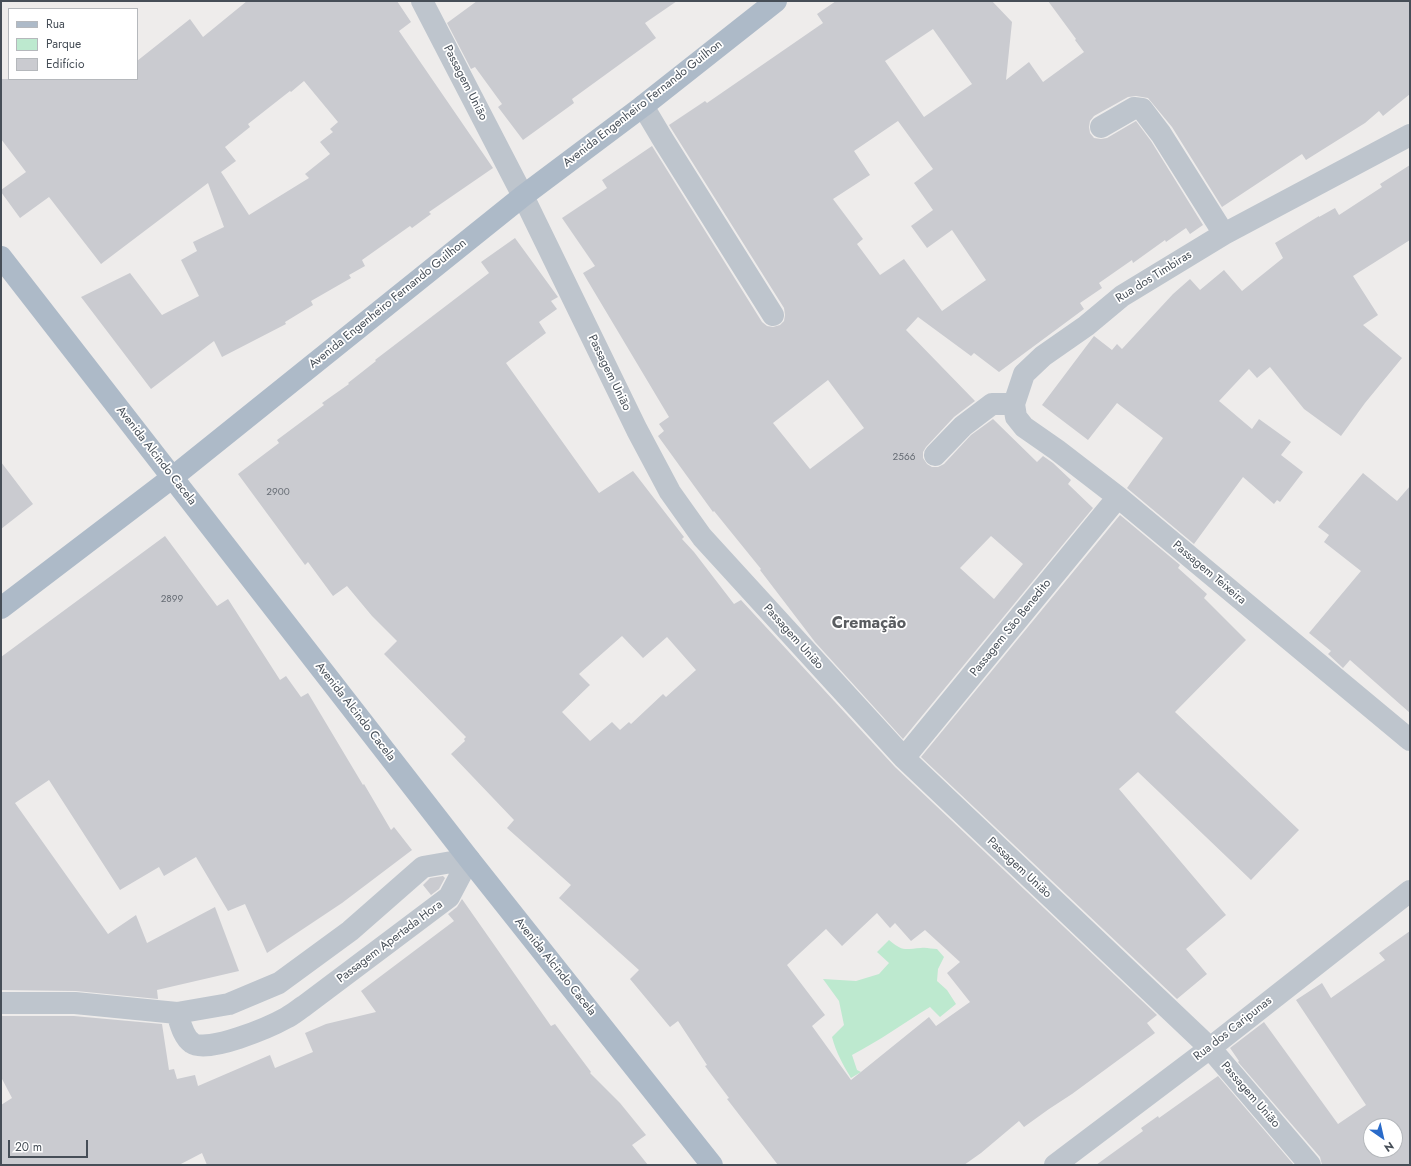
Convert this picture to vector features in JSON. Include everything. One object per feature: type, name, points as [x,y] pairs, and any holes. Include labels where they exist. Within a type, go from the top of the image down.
[{"type":"main road","name":"Avenida Engenheiro Fernando Guilhon","points":[[1,608],[173,477],[523,196],[644,106],[766,4]]},
{"type":"main road","name":"Avenida Alcindo Cacela","points":[[1,257],[469,859],[712,1165]]},
{"type":"street","name":"Passagem União","points":[[422,1],[523,196],[637,430],[670,492],[702,537],[904,758],[1210,1048],[1310,1165]]},
{"type":"street","points":[[644,106],[662,138],[773,315]]},
{"type":"street","points":[[1101,127],[1134,108],[1142,109],[1161,134],[1224,234]]},
{"type":"street","name":"Rua dos Timbiras","points":[[1014,404],[1024,374],[1044,356],[1086,326],[1122,296],[1224,234],[1410,135]]},
{"type":"street","points":[[935,455],[963,426],[992,404],[1014,404]]},
{"type":"street","name":"Passagem Teixeira","points":[[1014,404],[1016,417],[1024,427],[1057,450],[1118,497],[1410,740]]},
{"type":"street","name":"Passagem São Benedito","points":[[904,758],[1118,497]]},
{"type":"street","points":[[1,1003],[75,1002],[177,1013],[228,1004],[279,983],[350,930],[423,867],[469,859]]},
{"type":"street","name":"Passagem Apertada Hora","points":[[177,1013],[185,1034],[190,1042],[201,1046],[237,1039],[286,1018],[449,897],[469,859]]},
{"type":"street","name":"Rua dos Caripunas","points":[[1055,1165],[1210,1048],[1410,891]]},
{"type":"green space","points":[[889,940],[904,949],[937,949],[944,957],[938,969],[937,981],[947,990],[956,1004],[940,1017],[930,1007],[882,1038],[852,1055],[857,1070],[861,1072],[851,1078],[840,1058],[832,1037],[844,1025],[839,1001],[823,979],[856,981],[879,974],[889,963],[877,952]]},
{"type":"building","points":[[247,1],[397,1],[411,22],[399,31],[493,168],[429,212],[431,214],[412,228],[410,226],[362,260],[365,266],[349,275],[351,278],[311,301],[313,305],[285,322],[286,324],[222,357],[214,341],[151,389],[81,297],[130,273],[162,315],[199,296],[181,260],[197,251],[193,242],[224,227],[208,183],[101,264],[49,197],[20,218],[1,192],[1,190],[26,172],[1,139],[1,79],[138,80],[138,60],[190,19],[203,37]],"holes":[[[304,81],[338,122],[330,129],[333,132],[320,142],[330,154],[305,174],[309,178],[249,215],[221,172],[236,161],[225,147],[250,127],[248,124]]]},
{"type":"building","points":[[477,1],[677,1],[645,23],[656,38],[572,99],[574,103],[523,140],[498,107],[502,104],[475,67],[471,69],[447,23]]},
{"type":"building","points":[[836,1],[992,1],[1012,22],[1006,80],[1029,62],[1043,82],[1084,52],[1048,1],[1410,1],[1410,94],[1383,116],[1379,111],[1365,123],[1306,160],[1302,154],[1222,207],[1172,127],[1148,98],[1136,96],[1128,97],[1094,116],[1090,121],[1090,133],[1094,138],[1101,139],[1107,138],[1136,121],[1151,141],[1203,225],[1190,234],[1186,228],[1166,242],[1165,240],[1133,263],[1132,260],[1099,283],[1102,288],[1080,303],[1084,309],[999,372],[974,353],[971,356],[918,317],[906,330],[975,401],[954,417],[926,447],[923,452],[923,458],[927,464],[932,467],[938,467],[944,464],[971,435],[993,419],[1037,462],[1043,456],[1053,463],[1071,480],[1068,484],[1093,508],[903,739],[815,642],[760,570],[761,569],[714,511],[713,512],[658,436],[664,431],[659,424],[669,417],[583,273],[595,266],[562,218],[607,188],[602,180],[652,146],[762,322],[767,326],[773,327],[780,325],[784,321],[784,308],[669,125],[705,101],[707,103],[823,23],[817,14]],"holes":[[[933,29],[972,84],[924,117],[885,61]],[[898,121],[933,169],[914,183],[933,210],[911,226],[927,248],[952,230],[986,280],[942,311],[904,259],[880,275],[857,244],[863,239],[833,199],[870,175],[854,151]],[[828,380],[864,428],[810,469],[773,423]],[[991,536],[1023,564],[994,599],[960,568]]]},
{"type":"building","points":[[1410,165],[1410,240],[1353,276],[1378,315],[1363,325],[1402,358],[1365,403],[1341,436],[1304,409],[1270,367],[1257,378],[1249,369],[1219,401],[1252,429],[1259,419],[1291,442],[1281,455],[1303,472],[1280,502],[1277,500],[1274,504],[1243,477],[1194,544],[1127,488],[1163,438],[1117,403],[1088,440],[1042,405],[1094,336],[1112,350],[1117,344],[1122,349],[1173,294],[1190,279],[1200,290],[1224,270],[1242,291],[1283,258],[1275,243],[1335,208],[1339,215],[1382,187],[1380,184]]},
{"type":"building","points":[[515,238],[558,297],[551,301],[557,309],[539,322],[546,333],[506,363],[599,493],[633,471],[684,537],[682,539],[694,552],[734,604],[741,600],[895,767],[1157,1015],[1147,1023],[1155,1033],[1024,1127],[1019,1121],[981,1153],[964,1165],[778,1165],[727,1099],[729,1098],[705,1066],[707,1065],[678,1021],[670,1027],[630,979],[639,970],[559,898],[571,885],[507,828],[514,820],[451,754],[465,741],[464,739],[466,737],[384,654],[397,641],[372,616],[347,586],[333,596],[308,562],[305,565],[238,474],[279,443],[277,440],[324,405],[322,403],[349,384],[348,383],[376,361],[375,360],[489,273],[481,262]],"holes":[[[622,636],[643,658],[667,637],[696,670],[666,697],[663,694],[631,724],[629,722],[620,730],[612,722],[590,741],[562,712],[590,685],[579,674]],[[877,913],[890,928],[895,923],[911,941],[925,930],[960,962],[947,973],[970,1002],[936,1026],[929,1017],[851,1080],[812,1026],[825,1015],[787,965],[826,929],[842,946]]]},
{"type":"building","points":[[1,462],[33,504],[1,529]]},
{"type":"building","points":[[1363,473],[1397,501],[1410,486],[1410,713],[1350,660],[1343,668],[1328,654],[1331,651],[1309,633],[1361,571],[1324,542],[1329,535],[1318,527]]},
{"type":"building","points":[[1120,515],[1180,565],[1178,568],[1207,594],[1204,598],[1246,640],[1175,712],[1299,830],[1251,880],[1138,772],[1119,789],[1226,915],[1186,949],[1207,974],[1177,999],[921,757]]},
{"type":"building","points":[[165,536],[217,606],[228,599],[280,680],[286,676],[301,697],[308,693],[391,830],[394,827],[412,850],[342,903],[267,953],[245,904],[228,911],[196,857],[164,876],[159,867],[120,890],[49,780],[15,803],[108,934],[136,915],[147,943],[215,907],[239,971],[157,990],[158,999],[76,991],[1,990],[1,657]]},
{"type":"building","points":[[443,876],[445,878],[439,889],[431,895],[423,885],[430,878]]},
{"type":"building","points":[[462,899],[551,1026],[555,1024],[591,1072],[590,1073],[620,1103],[646,1135],[632,1145],[648,1165],[207,1165],[202,1153],[179,1165],[1,1165],[1,1105],[12,1098],[1,1077],[1,1016],[74,1016],[162,1024],[169,1070],[174,1069],[177,1079],[195,1075],[198,1086],[270,1055],[275,1068],[313,1052],[305,1033],[326,1024],[376,1012],[361,991],[454,921],[448,914],[457,907]]},
{"type":"building","points":[[1410,931],[1410,1165],[1322,1165],[1320,1157],[1238,1062],[1239,1061],[1230,1048],[1264,1022],[1338,1124],[1366,1105],[1296,1000],[1322,983],[1331,998],[1385,960],[1379,953]]},
{"type":"building","points":[[1218,1076],[1294,1165],[1096,1165],[1143,1131],[1141,1128],[1158,1116],[1159,1118]]},
{"type":"district","name":"Cremação","points":[[869,624]]}]
